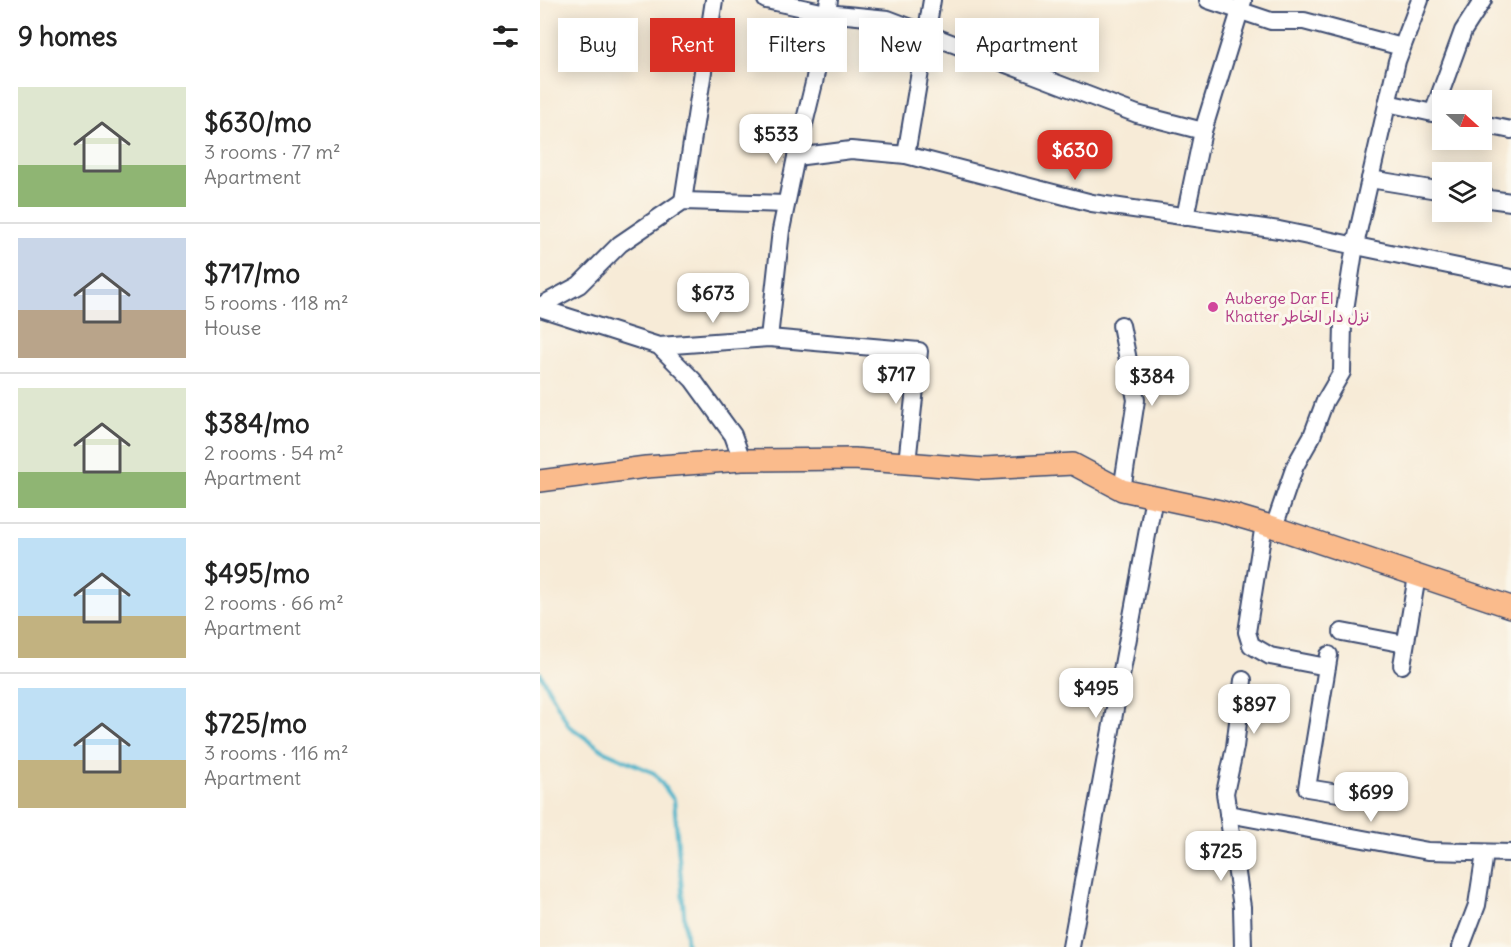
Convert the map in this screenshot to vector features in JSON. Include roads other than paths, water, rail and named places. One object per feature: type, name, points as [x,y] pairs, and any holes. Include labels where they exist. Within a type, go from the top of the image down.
[{"type":"main road","points":[[540,481],[646,467],[742,460],[854,459],[982,469],[1073,464],[1122,490],[1269,526],[1511,607]]},
{"type":"street","points":[[683,201],[714,0]]},
{"type":"street","points":[[766,0],[828,6],[883,18]]},
{"type":"street","points":[[929,18],[932,0]]},
{"type":"street","points":[[1209,0],[1242,5],[1272,21],[1304,21],[1402,47]]},
{"type":"street","points":[[1363,797],[1307,788],[1328,661],[1270,656],[1251,645],[1247,632],[1269,526],[1295,466],[1312,436],[1325,401],[1342,372],[1343,323],[1355,245],[1387,103],[1402,47],[1420,0]]},
{"type":"street","points":[[1445,90],[1463,31],[1484,0]]},
{"type":"street","points":[[1185,217],[1203,130],[1242,5]]},
{"type":"street","points":[[769,338],[786,204],[814,83],[828,6]]},
{"type":"street","points":[[943,40],[1137,114],[1203,130]]},
{"type":"street","points":[[906,155],[920,72]]},
{"type":"street","points":[[1387,103],[1432,113]]},
{"type":"street","points":[[1492,126],[1511,130]]},
{"type":"street","points":[[796,157],[851,150],[906,155],[1045,192],[1355,245],[1511,278]]},
{"type":"street","points":[[1370,179],[1432,189]]},
{"type":"street","points":[[1492,199],[1511,202]]},
{"type":"street","points":[[540,307],[579,285],[620,244],[683,201],[786,204]]},
{"type":"street","points":[[540,307],[659,346],[769,338],[919,351],[907,463]]},
{"type":"street","points":[[1121,325],[1136,400],[1122,490]]},
{"type":"street","points":[[659,346],[693,380],[733,435],[742,460]]},
{"type":"street","points":[[1071,947],[1154,497]]},
{"type":"street","points":[[1402,665],[1417,576]]},
{"type":"street","points":[[1342,632],[1405,644]]},
{"type":"street","points":[[1243,680],[1235,747],[1225,793],[1242,907],[1243,947]]},
{"type":"street","points":[[1228,814],[1428,851],[1511,854]]},
{"type":"street","points":[[1461,947],[1477,905],[1485,853]]},
{"type":"waterway","points":[[540,673],[569,726],[604,751],[654,773],[674,800],[687,947]]},
{"type":"place","name":"Auberge Dar El Khatter نزل دار الخاطر","points":[[1213,307]]}]
